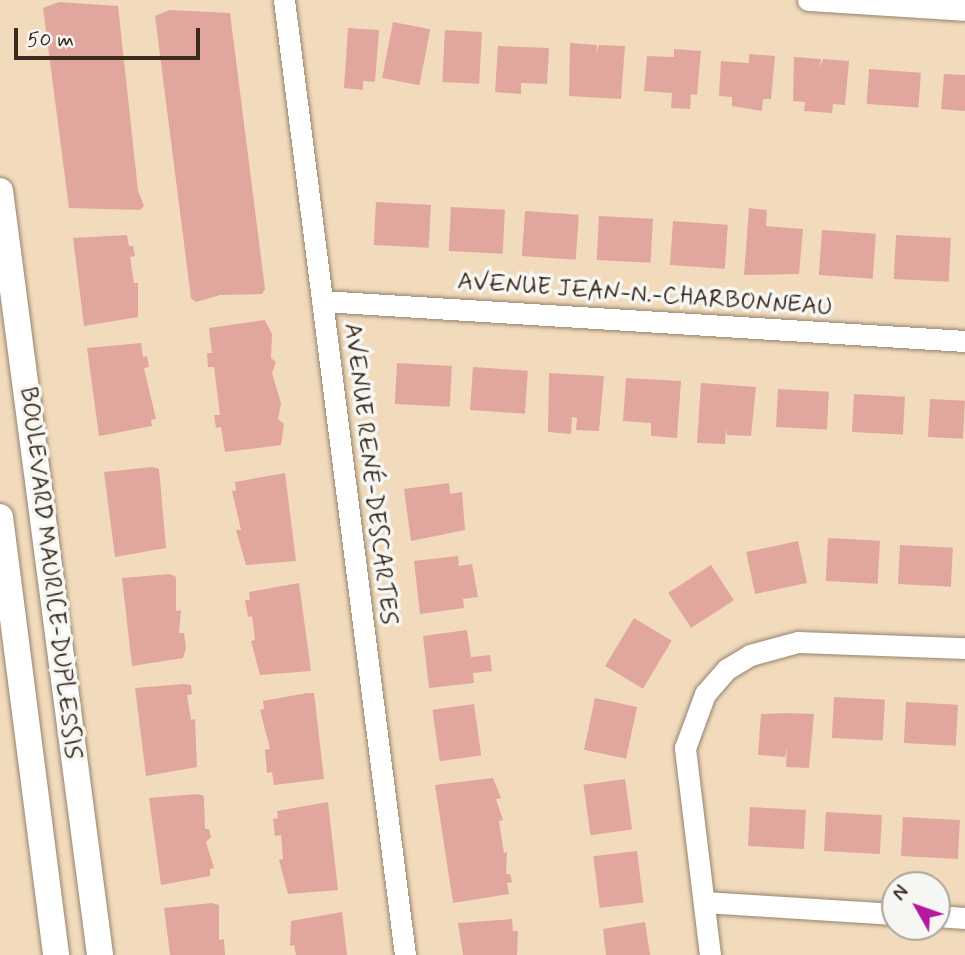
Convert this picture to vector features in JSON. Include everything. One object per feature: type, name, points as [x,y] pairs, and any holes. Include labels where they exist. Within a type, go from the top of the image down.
[{"type":"street","name":"AVENUE RENÉ-DESCARTES","points":[[284,0],[405,955]]},
{"type":"street","points":[[808,0],[965,10]]},
{"type":"street","name":"BOULEVARD MAURICE-DUPLESSIS","points":[[0,191],[100,955]]},
{"type":"street","name":"AVENUE JEAN-N.-CHARBONNEAU","points":[[322,301],[965,341]]},
{"type":"street","name":"BOULEVARD MAURICE-DUPLESSIS","points":[[0,517],[57,955]]},
{"type":"street","points":[[710,955],[685,748],[705,694],[727,669],[750,655],[798,642],[965,648]]},
{"type":"street","points":[[704,902],[881,913]]},
{"type":"building","points":[[59,2],[118,6],[138,190],[144,206],[140,210],[69,208],[43,8]]},
{"type":"building","points":[[170,10],[230,13],[265,289],[262,294],[220,295],[196,302],[191,298],[155,16]]},
{"type":"building","points":[[393,22],[430,29],[419,85],[382,78]]},
{"type":"building","points":[[348,28],[379,30],[375,82],[363,81],[363,90],[344,88]]},
{"type":"building","points":[[445,30],[482,32],[479,84],[442,82]]},
{"type":"building","points":[[570,43],[597,45],[596,53],[599,45],[625,46],[621,99],[569,96]]},
{"type":"building","points":[[498,46],[549,48],[547,84],[521,83],[521,94],[495,92]]},
{"type":"building","points":[[674,49],[701,51],[697,95],[691,94],[690,109],[671,108],[672,93],[644,91],[647,56],[674,57]]},
{"type":"building","points":[[749,54],[775,56],[771,99],[763,99],[762,111],[732,106],[732,97],[719,96],[721,61],[749,63]]},
{"type":"building","points":[[794,57],[821,59],[820,68],[823,59],[849,61],[845,105],[833,104],[832,113],[804,111],[805,102],[793,101]]},
{"type":"building","points":[[869,69],[921,73],[918,108],[867,104]]},
{"type":"building","points":[[944,74],[965,75],[965,111],[941,109]]},
{"type":"building","points":[[376,202],[431,205],[429,248],[374,245]]},
{"type":"building","points":[[451,207],[505,210],[503,254],[449,251]]},
{"type":"building","points":[[749,208],[767,210],[766,226],[803,229],[799,274],[744,275]]},
{"type":"building","points":[[525,211],[579,215],[576,260],[522,256]]},
{"type":"building","points":[[599,216],[653,219],[651,263],[597,260]]},
{"type":"building","points":[[673,221],[728,225],[725,269],[670,265]]},
{"type":"building","points":[[822,230],[876,234],[873,279],[819,275]]},
{"type":"building","points":[[127,235],[135,256],[130,257],[134,283],[138,283],[138,317],[84,326],[73,238]]},
{"type":"building","points":[[896,235],[951,238],[949,282],[894,279]]},
{"type":"building","points":[[265,320],[272,334],[271,358],[276,362],[272,373],[281,403],[278,419],[284,424],[281,445],[225,452],[221,427],[216,428],[214,415],[220,415],[214,367],[208,367],[207,353],[212,353],[209,328]]},
{"type":"building","points":[[141,343],[143,357],[147,356],[149,367],[144,368],[156,419],[151,420],[152,426],[99,436],[87,348]]},
{"type":"building","points":[[397,363],[452,366],[450,407],[395,404]]},
{"type":"building","points":[[473,367],[528,371],[525,414],[470,410]]},
{"type":"building","points":[[549,373],[604,376],[599,431],[576,430],[577,418],[572,417],[571,434],[548,432]]},
{"type":"building","points":[[626,378],[681,381],[677,438],[651,436],[651,423],[623,421]]},
{"type":"building","points":[[701,383],[756,387],[751,436],[727,435],[726,428],[725,444],[697,443]]},
{"type":"building","points":[[778,389],[829,392],[827,430],[776,427]]},
{"type":"building","points":[[854,394],[905,397],[903,435],[852,432]]},
{"type":"building","points":[[930,399],[965,401],[963,439],[928,437]]},
{"type":"building","points":[[152,467],[159,469],[166,548],[115,557],[104,472]]},
{"type":"building","points":[[285,473],[296,561],[246,565],[236,530],[241,530],[232,491],[236,490],[235,482]]},
{"type":"building","points":[[449,483],[450,494],[462,492],[465,530],[411,541],[404,489]]},
{"type":"building","points":[[828,538],[880,541],[878,584],[826,581]]},
{"type":"building","points":[[798,541],[807,583],[755,594],[746,552]]},
{"type":"building","points":[[900,545],[953,548],[951,587],[898,584]]},
{"type":"building","points":[[458,556],[459,566],[472,564],[478,597],[463,599],[464,608],[420,614],[414,561]]},
{"type":"building","points":[[711,565],[734,600],[691,628],[668,593]]},
{"type":"building","points":[[170,574],[176,577],[176,611],[181,610],[179,633],[184,633],[186,648],[183,658],[132,666],[122,578]]},
{"type":"building","points":[[299,583],[311,671],[260,675],[251,641],[255,640],[252,616],[248,617],[245,600],[250,600],[249,592]]},
{"type":"building","points":[[634,618],[672,641],[643,689],[605,666]]},
{"type":"building","points":[[467,630],[471,657],[490,655],[492,671],[473,673],[474,683],[429,688],[423,636]]},
{"type":"building","points":[[191,685],[192,694],[187,695],[191,720],[195,719],[197,767],[146,776],[135,688]]},
{"type":"building","points":[[314,693],[324,779],[274,785],[272,772],[267,773],[265,750],[270,749],[260,710],[264,709],[263,701]]},
{"type":"building","points":[[834,697],[885,700],[883,741],[832,738]]},
{"type":"building","points":[[595,698],[637,707],[626,759],[584,750]]},
{"type":"building","points":[[906,702],[958,705],[956,746],[904,743]]},
{"type":"building","points":[[474,704],[481,755],[440,761],[432,710]]},
{"type":"building","points":[[761,714],[814,714],[809,768],[786,767],[787,748],[785,757],[758,755]]},
{"type":"building","points":[[493,778],[501,798],[496,799],[503,820],[499,821],[504,853],[507,852],[506,874],[510,874],[512,882],[507,883],[509,894],[453,903],[435,785]]},
{"type":"building","points":[[625,779],[632,830],[591,835],[583,785]]},
{"type":"building","points":[[198,794],[204,796],[205,829],[209,829],[211,837],[206,842],[214,868],[210,869],[210,876],[161,885],[149,798]]},
{"type":"building","points":[[328,802],[338,890],[288,894],[279,860],[283,859],[281,835],[275,836],[273,819],[278,818],[277,811]]},
{"type":"building","points":[[750,807],[806,810],[804,849],[748,846]]},
{"type":"building","points":[[826,812],[882,815],[880,854],[824,851]]},
{"type":"building","points":[[903,817],[960,820],[958,859],[901,856]]},
{"type":"building","points":[[637,851],[643,903],[600,908],[593,856]]},
{"type":"building","points":[[212,903],[219,905],[219,940],[224,939],[225,955],[170,955],[164,908]]},
{"type":"building","points":[[342,912],[347,955],[296,955],[294,945],[290,946],[291,921]]},
{"type":"building","points":[[512,919],[513,931],[518,931],[517,955],[463,955],[458,923]]},
{"type":"building","points":[[645,922],[650,955],[606,955],[603,929]]}]
